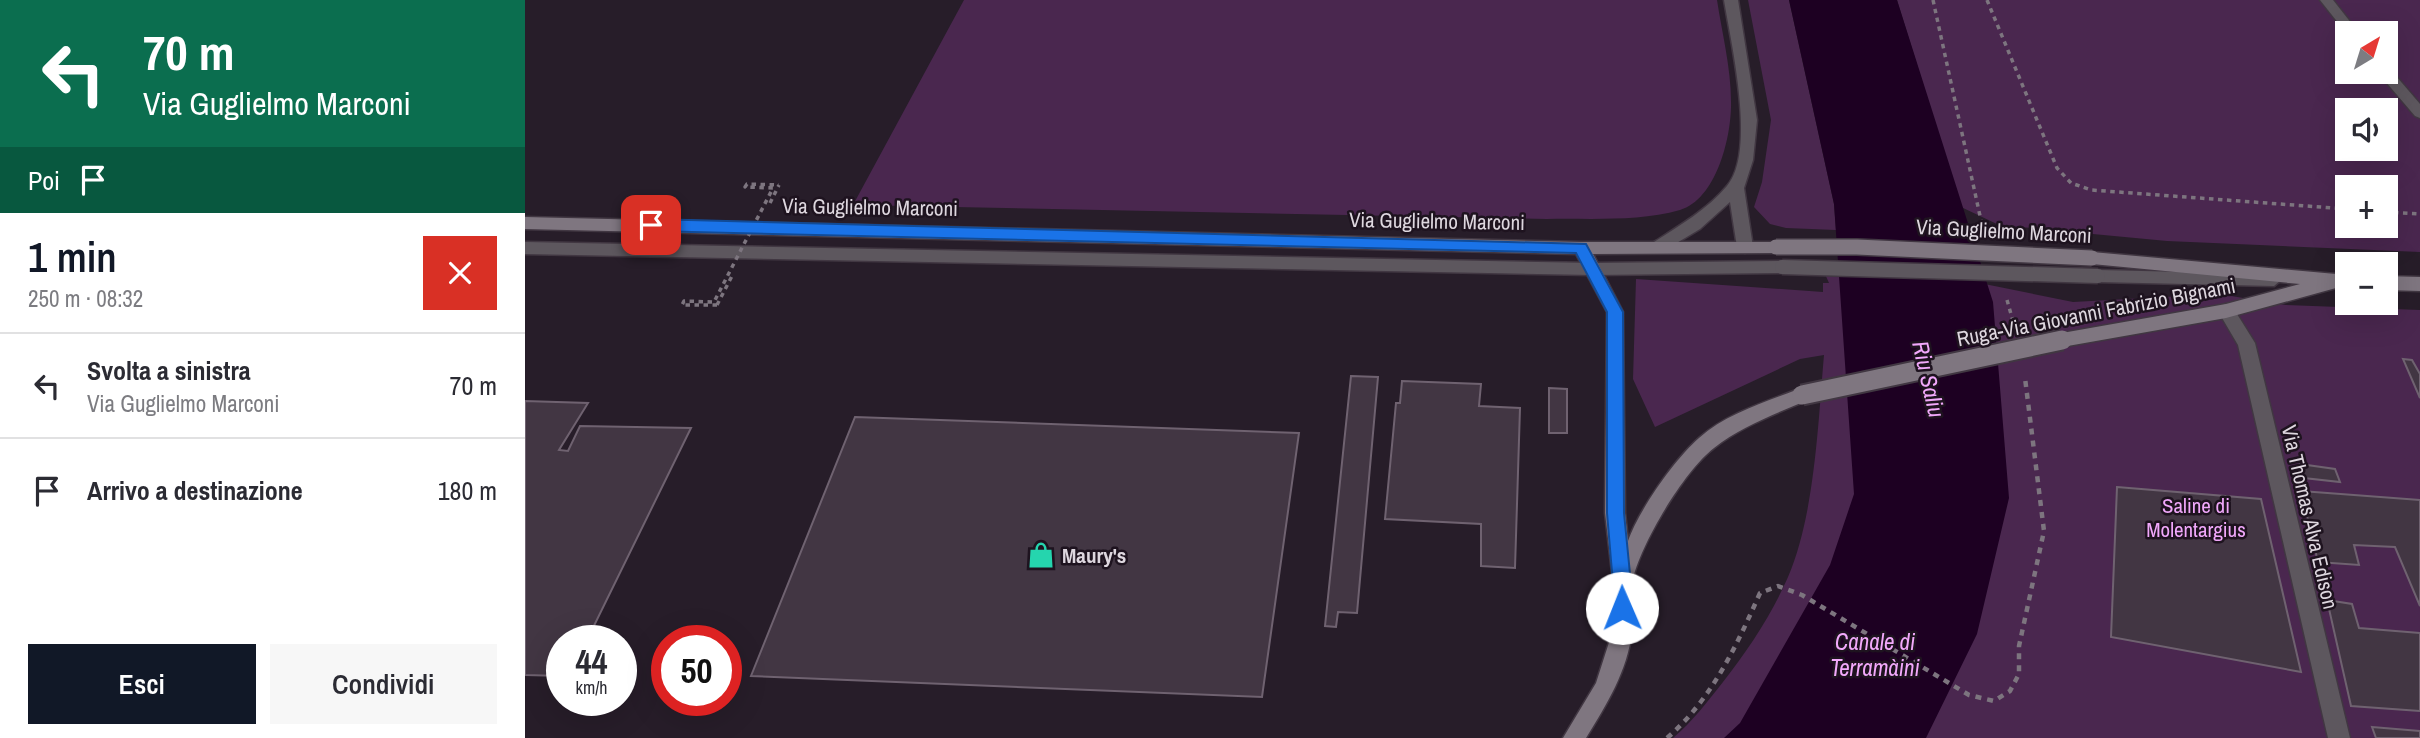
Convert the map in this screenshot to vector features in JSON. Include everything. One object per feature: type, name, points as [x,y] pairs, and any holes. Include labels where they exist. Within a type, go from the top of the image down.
[{"type":"main road","name":"Via Guglielmo Marconi","points":[[525,222],[1581,248],[1857,247],[2092,258],[2335,282]]},
{"type":"main road","points":[[1581,248],[1615,312],[1615,513],[1622,584]]},
{"type":"main road","name":"Ruga-Via Giovanni Fabrizio Bignami","points":[[1574,738],[1605,688],[1622,633],[1622,584],[1639,536],[1663,495],[1705,444],[1745,418],[1802,395],[2062,340],[2226,311],[2335,283]]},
{"type":"main road","points":[[2398,283],[2420,284]]},
{"type":"street","points":[[1660,247],[1694,225],[1735,188],[1745,160],[1750,120],[1731,0]]},
{"type":"street","points":[[1735,188],[1745,247]]},
{"type":"street","name":"Via Thomas Alva Edison","points":[[2226,311],[2246,343],[2339,738]]},
{"type":"lane","points":[[2326,0],[2343,21]]},
{"type":"lane","points":[[2395,84],[2420,113]]},
{"type":"lane","points":[[525,248],[1592,269],[1782,267],[2335,282]]},
{"type":"path","points":[[1933,0],[1984,232]]},
{"type":"path","points":[[1987,0],[2057,168],[2065,180],[2077,188],[2335,208]]},
{"type":"path","points":[[717,306],[682,305],[684,301],[714,302],[773,188],[745,187],[747,184],[779,185]]},
{"type":"path","points":[[2398,213],[2420,214]]},
{"type":"path","points":[[2004,292],[2014,328]]},
{"type":"path","points":[[1667,738],[1687,723],[1707,693],[1736,646],[1760,593],[1778,586],[1802,595],[1969,695],[1994,702],[2010,691],[2019,674],[2019,646],[2044,531],[2022,365]]},
{"type":"green space","points":[[964,0],[1717,0],[1730,76],[1729,131],[1713,180],[1693,204],[1664,214],[1631,218],[1547,219],[853,205]]},
{"type":"green space","points":[[1748,0],[1789,0],[1834,204],[1836,230],[1786,228],[1770,224],[1754,207],[1762,182],[1771,120]]},
{"type":"green space","points":[[1897,0],[2420,0],[2420,252],[2167,241],[1999,225],[1961,207]]},
{"type":"green space","name":"Saline di Molentargius","points":[[1825,274],[1940,275],[2073,302],[2219,294],[2286,305],[2335,307],[2335,315],[2398,315],[2398,309],[2420,310],[2420,738],[1673,738],[1699,711],[1741,657],[1767,618],[1788,577],[1810,497],[1824,355],[1800,359],[1655,427],[1633,379],[1636,279],[1823,292],[1823,283],[1829,283]]},
{"type":"water","name":"Canale di Terramàini","points":[[1789,0],[1897,0],[1993,302],[2009,498],[1977,634],[1926,738],[1724,738],[1740,723],[1830,565],[1854,494],[1834,204]]},
{"type":"building","points":[[2403,359],[2412,360],[2420,374],[2420,398]]},
{"type":"building","points":[[1351,376],[1378,377],[1357,613],[1338,612],[1336,627],[1325,626]]},
{"type":"building","points":[[1402,381],[1481,384],[1479,406],[1520,408],[1515,568],[1481,566],[1481,524],[1385,519],[1396,403],[1400,403]]},
{"type":"building","points":[[1549,388],[1567,389],[1567,433],[1549,433]]},
{"type":"building","points":[[525,401],[588,403],[559,450],[568,451],[580,426],[691,428],[594,625],[546,625],[546,676],[525,675]]},
{"type":"building","name":"Maury's","points":[[855,417],[1299,433],[1262,697],[751,676]]},
{"type":"building","points":[[2300,464],[2335,469],[2340,482],[2304,478]]},
{"type":"building","points":[[2117,487],[2261,499],[2301,672],[2111,637]]},
{"type":"building","points":[[2301,491],[2420,500],[2420,606],[2395,547],[2354,545],[2359,565],[2318,562]]},
{"type":"building","points":[[2327,600],[2352,604],[2359,628],[2420,633],[2420,711],[2351,706]]},
{"type":"building","points":[[2372,727],[2420,731],[2420,738],[2376,738]]},
{"type":"place","name":"Maury's","points":[[1041,555]]},
{"type":"route","points":[[651,225],[1581,248],[1615,312],[1615,513],[1622,608]]},
{"type":"water label","name":"Riu Saliu","points":[[1929,379]]}]
